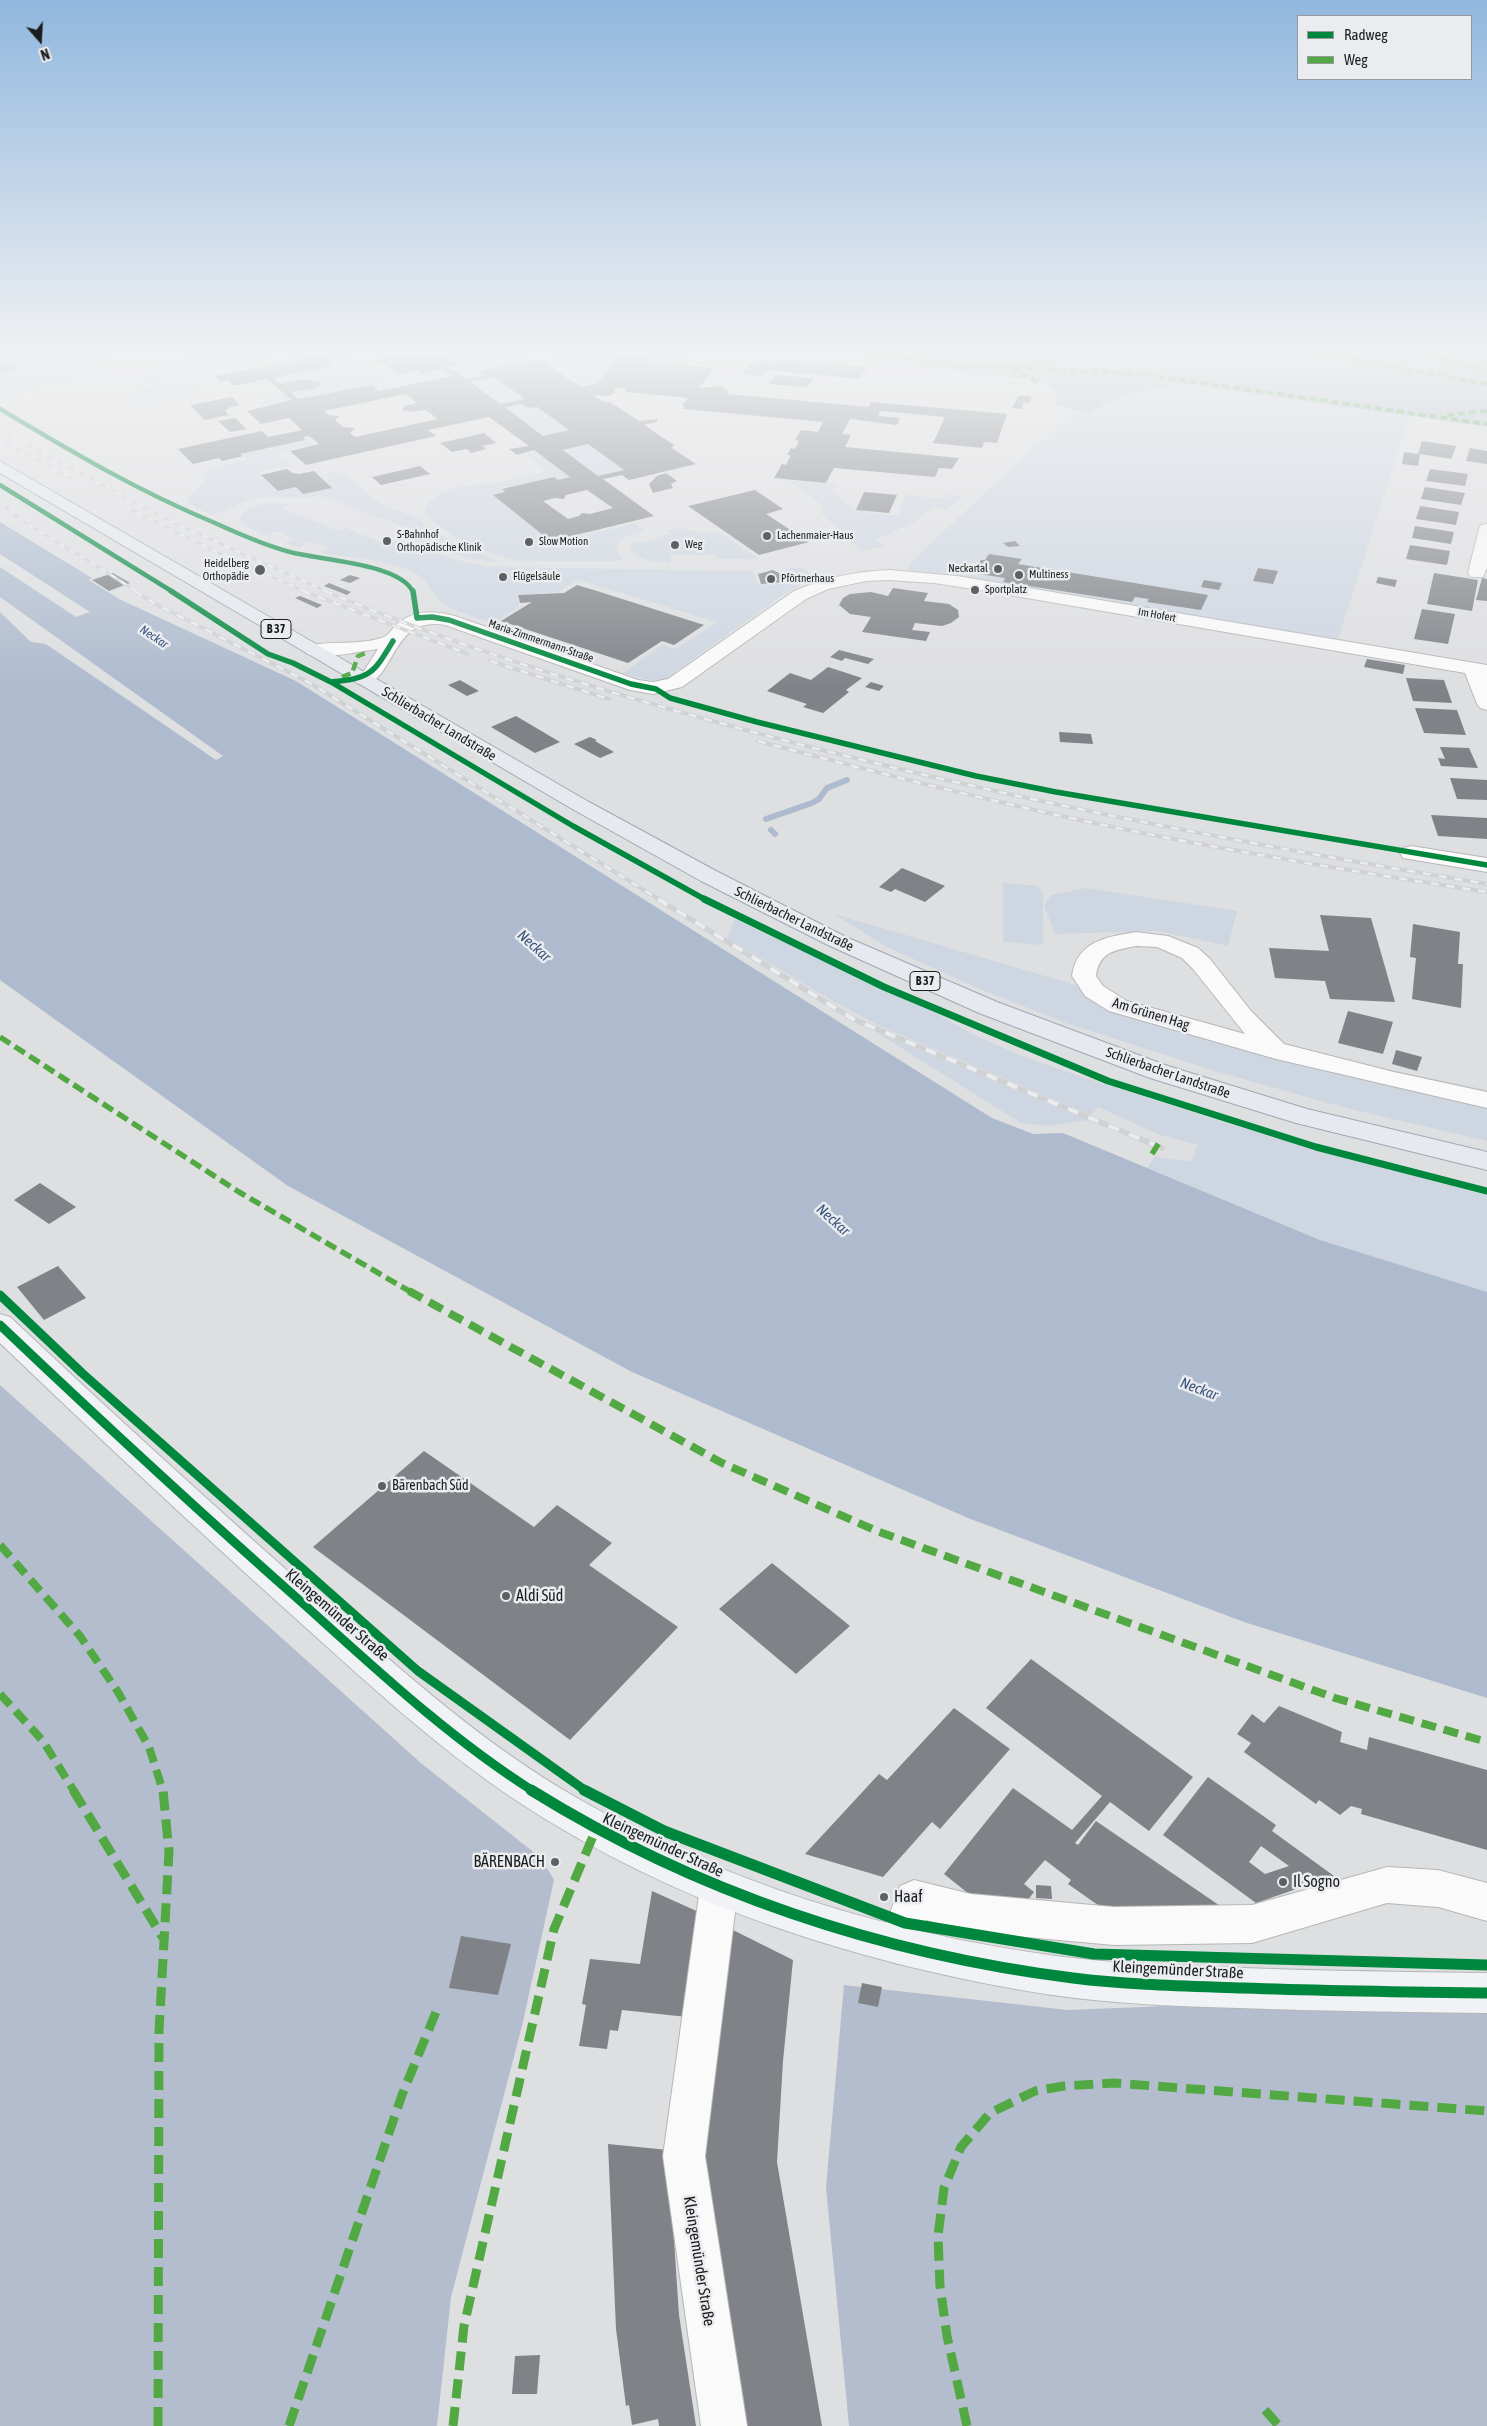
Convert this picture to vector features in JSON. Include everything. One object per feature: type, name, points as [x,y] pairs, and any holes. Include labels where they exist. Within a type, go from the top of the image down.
[{"type":"main road","name":"Schlierbacher Landstraße","points":[[0,466],[490,754],[670,856],[767,907],[904,972],[1052,1033],[1246,1100],[1376,1135],[1487,1161]]},
{"type":"main road","name":"Kleingemünder Straße","points":[[0,1325],[266,1572],[435,1719],[559,1808],[651,1857],[719,1888],[841,1930],[898,1945],[1054,1975],[1167,1986],[1358,1992],[1487,1993]]},
{"type":"street","points":[[1477,573],[1487,529]]},
{"type":"street","name":"Im Hofert","points":[[826,583],[874,575],[919,576],[1480,670]]},
{"type":"street","name":"Maria-Zimmermann-Straße","points":[[363,679],[371,675],[392,641],[410,620],[423,617],[443,618],[631,684],[656,689],[674,683],[800,595],[826,583]]},
{"type":"street","points":[[314,650],[342,649],[392,641]]},
{"type":"street","points":[[1480,670],[1487,704]]},
{"type":"street","points":[[1411,853],[1487,865]]},
{"type":"street","name":"Am Grünen Hag","points":[[1276,1051],[1255,1031],[1223,993],[1201,962],[1178,947],[1170,943],[1145,939],[1118,940],[1101,946],[1088,957],[1085,967],[1085,978],[1096,993],[1118,1006],[1276,1051],[1394,1081],[1487,1100]]},
{"type":"street","points":[[898,1945],[914,1899],[971,1913],[1135,1926],[1252,1924],[1388,1886],[1409,1884],[1443,1888],[1487,1902]]},
{"type":"street","name":"Kleingemünder Straße","points":[[719,1888],[684,2156],[724,2426]]},
{"type":"shaded area","points":[[235,462],[289,462],[292,465],[259,472],[278,491],[296,487],[303,494],[331,488],[324,481],[329,480],[327,473],[331,471],[344,474],[378,502],[415,517],[461,546],[499,561],[478,560],[433,547],[397,533],[407,528],[319,495],[305,498],[256,498],[212,515],[188,504],[188,499],[203,482],[206,470]]},
{"type":"shaded area","points":[[535,462],[551,462],[570,477],[558,480],[554,477],[502,489],[505,492],[493,495],[544,536],[542,537],[548,538],[554,543],[635,523],[645,530],[619,541],[616,551],[624,559],[619,561],[519,561],[493,554],[455,537],[424,512],[429,503],[446,491],[500,482],[546,471]]},
{"type":"shaded area","points":[[579,462],[613,462],[624,470],[598,476]]},
{"type":"shaded area","points":[[1018,462],[1395,462],[1337,642],[906,570],[921,552]]},
{"type":"shaded area","points":[[793,481],[836,484],[832,491],[848,505],[855,509],[877,514],[898,515],[906,495],[945,499],[948,494],[963,497],[947,510],[933,507],[915,522],[876,540],[885,546],[861,551],[822,514],[821,505],[801,488],[789,483]]},
{"type":"shaded area","points":[[271,503],[288,504],[283,509],[339,531],[345,528],[384,543],[400,542],[488,567],[753,571],[758,585],[786,583],[784,571],[791,568],[805,569],[810,574],[808,580],[783,595],[665,679],[648,680],[623,673],[663,645],[676,649],[717,622],[578,580],[558,592],[517,595],[519,606],[497,621],[485,621],[444,604],[420,576],[404,568],[381,562],[322,553],[330,547],[308,542],[300,548],[284,543],[294,539],[277,531],[266,536],[241,523],[240,518],[245,511]]},
{"type":"shaded area","points":[[681,528],[701,533],[719,532],[759,559],[715,559],[715,555],[671,555],[670,563],[665,563],[643,558],[629,549],[635,541],[641,543],[669,534],[665,531]]},
{"type":"shaded area","points":[[1003,883],[1037,886],[1043,894],[1043,945],[1003,942]]},
{"type":"shaded area","points":[[1086,888],[1237,911],[1228,946],[1158,931],[1055,934],[1044,905],[1051,895]]},
{"type":"shaded area","points":[[834,914],[1304,1052],[1487,1090],[1487,1141],[1346,1108],[1212,1070],[1066,1023],[975,987],[887,947]]},
{"type":"shaded area","points":[[735,919],[939,1015],[986,1040],[1036,1061],[1268,1136],[1355,1161],[1487,1195],[1487,1292],[1320,1240],[1147,1168],[1155,1157],[1191,1161],[1198,1145],[1160,1135],[1098,1107],[1091,1115],[880,1026],[835,1002],[727,938]]},
{"type":"shaded area","points":[[874,1031],[1088,1120],[1049,1126],[1021,1123]]},
{"type":"shaded area","points":[[0,1385],[422,1764],[541,1858],[554,1880],[522,2026],[451,2297],[437,2426],[0,2426]]},
{"type":"shaded area","points":[[844,1985],[1068,2010],[1487,1993],[1487,2426],[849,2426],[826,2187]]},
{"type":"water","name":"Neckar","points":[[0,522],[92,578],[89,580],[119,599],[296,681],[992,1118],[1033,1134],[1063,1133],[1320,1240],[1487,1292],[1487,1698],[1244,1622],[968,1518],[632,1372],[288,1186],[0,980],[0,612],[31,642],[46,644],[216,760],[223,756],[0,597],[0,567],[76,617],[90,612],[0,554]]},
{"type":"building","points":[[303,462],[318,462],[306,465]]},
{"type":"building","points":[[550,462],[579,462],[598,476],[624,470],[613,462],[693,462],[696,464],[629,480],[622,475],[603,479],[654,516],[551,541],[542,537],[544,536],[493,495],[505,492],[502,489],[554,477],[558,480],[570,477]],"holes":[[[587,490],[613,508],[590,514],[582,513],[579,516],[568,519],[543,501],[555,498],[564,499],[566,495]]]},
{"type":"building","points":[[787,462],[956,462],[952,469],[939,468],[935,477],[834,468],[826,483],[774,478],[782,464],[786,465]]},
{"type":"building","points":[[1402,462],[1419,462],[1418,466],[1402,464]]},
{"type":"building","points":[[420,466],[430,474],[381,485],[372,477]]},
{"type":"building","points":[[287,469],[292,473],[299,474],[314,471],[332,488],[303,494],[296,487],[278,491],[261,475]]},
{"type":"building","points":[[1430,469],[1468,474],[1465,486],[1426,481]]},
{"type":"building","points":[[666,473],[677,481],[671,484],[673,488],[653,493],[649,484],[657,476]]},
{"type":"building","points":[[1425,487],[1465,493],[1461,505],[1421,499]]},
{"type":"building","points":[[755,490],[783,509],[766,514],[809,542],[759,555],[688,506]]},
{"type":"building","points":[[864,492],[897,495],[889,513],[856,510]]},
{"type":"building","points":[[1420,506],[1459,512],[1456,525],[1416,519]]},
{"type":"building","points":[[1415,526],[1454,532],[1451,544],[1412,538]]},
{"type":"building","points":[[1015,541],[1020,546],[1008,547],[1003,543]]},
{"type":"building","points":[[1410,545],[1450,551],[1447,565],[1406,559]]},
{"type":"building","points":[[989,554],[1022,559],[1018,564],[1208,595],[1201,610],[1147,602],[1149,599],[1135,597],[1132,602],[1003,582],[1005,578],[973,573],[981,560],[985,560]]},
{"type":"building","points":[[1258,568],[1278,571],[1273,584],[1253,581]]},
{"type":"building","name":"Pförtnerhaus","points":[[773,570],[781,574],[784,582],[761,584],[758,574]]},
{"type":"building","points":[[113,573],[130,583],[109,591],[92,580]]},
{"type":"building","points":[[1434,573],[1478,580],[1472,611],[1427,604]]},
{"type":"building","points":[[350,575],[360,578],[350,583],[340,580]]},
{"type":"building","points":[[1378,577],[1397,580],[1395,587],[1376,583]]},
{"type":"building","points":[[1482,578],[1487,579],[1487,601],[1476,600]]},
{"type":"building","points":[[1204,580],[1222,583],[1219,590],[1201,587]]},
{"type":"building","points":[[329,583],[351,592],[347,595],[324,586]]},
{"type":"building","points":[[577,585],[704,625],[674,645],[662,641],[628,663],[501,621],[532,602],[520,603],[518,595],[564,593]]},
{"type":"building","points":[[893,588],[928,593],[924,601],[949,604],[958,610],[959,617],[951,623],[942,626],[915,623],[912,630],[930,632],[926,641],[862,632],[871,617],[850,614],[839,605],[843,598],[850,594],[871,592],[888,596]]},
{"type":"building","points":[[300,596],[322,605],[317,608],[295,598]]},
{"type":"building","points":[[1422,609],[1455,614],[1448,644],[1414,639]]},
{"type":"building","points":[[839,650],[874,659],[868,664],[845,658],[842,661],[830,657]]},
{"type":"building","points":[[1367,659],[1405,665],[1403,674],[1364,667]]},
{"type":"building","points":[[828,667],[862,678],[846,690],[849,692],[823,713],[803,707],[807,704],[767,691],[790,673],[811,680]]},
{"type":"building","points":[[1406,678],[1444,680],[1452,703],[1413,701]]},
{"type":"building","points":[[460,680],[479,691],[467,696],[448,685]]},
{"type":"building","points":[[871,682],[884,686],[879,691],[865,687]]},
{"type":"building","points":[[1415,708],[1457,710],[1466,735],[1424,733]]},
{"type":"building","points":[[516,716],[560,742],[535,753],[491,727]]},
{"type":"building","points":[[1059,732],[1091,734],[1093,744],[1060,742]]},
{"type":"building","points":[[590,737],[614,752],[600,758],[574,744]]},
{"type":"building","points":[[1440,747],[1469,748],[1478,768],[1441,766],[1438,758],[1445,759]]},
{"type":"building","points":[[1450,778],[1487,780],[1487,800],[1457,799]]},
{"type":"building","points":[[1431,815],[1487,818],[1487,839],[1438,836]]},
{"type":"building","points":[[902,868],[945,886],[925,902],[895,889],[891,892],[879,887]]},
{"type":"building","points":[[1320,915],[1371,918],[1395,1002],[1330,999],[1325,981],[1275,978],[1269,948],[1329,951]]},
{"type":"building","points":[[1413,924],[1460,932],[1458,964],[1463,964],[1461,1008],[1412,999],[1416,958],[1410,957]]},
{"type":"building","points":[[1348,1011],[1393,1022],[1383,1054],[1338,1043]]},
{"type":"building","points":[[1396,1050],[1422,1057],[1417,1071],[1392,1064]]},
{"type":"building","points":[[40,1183],[76,1207],[49,1224],[14,1200]]},
{"type":"building","points":[[58,1266],[86,1298],[44,1320],[17,1287]]},
{"type":"building","name":"Aldi Süd","points":[[424,1451],[534,1527],[557,1505],[612,1543],[589,1565],[678,1627],[570,1740],[313,1547]]},
{"type":"building","points":[[772,1563],[850,1626],[796,1674],[719,1609]]},
{"type":"building","points":[[1031,1659],[1193,1777],[1149,1831],[1110,1802],[1075,1843],[1078,1845],[1096,1821],[1229,1912],[1112,1915],[1068,1884],[1071,1880],[1045,1860],[1024,1884],[1034,1892],[1023,1906],[974,1898],[944,1874],[1013,1788],[1072,1830],[1102,1796],[986,1708]]},
{"type":"building","points":[[1279,1706],[1342,1732],[1340,1742],[1367,1750],[1369,1737],[1487,1770],[1487,1850],[1361,1814],[1362,1809],[1351,1806],[1340,1815],[1319,1800],[1316,1804],[1244,1752],[1251,1743],[1237,1734],[1252,1714],[1264,1723]]},
{"type":"building","points":[[954,1708],[1010,1749],[940,1829],[932,1822],[883,1877],[805,1854],[879,1774],[887,1780]]},
{"type":"building","points":[[1208,1777],[1276,1825],[1272,1831],[1334,1876],[1256,1903],[1163,1835]],"holes":[[[1261,1846],[1289,1866],[1265,1874],[1249,1862]]]},
{"type":"building","points":[[1036,1885],[1051,1886],[1052,1899],[1036,1898]]},
{"type":"building","points":[[652,1891],[701,1913],[687,2017],[622,2010],[618,2031],[610,2030],[607,2049],[579,2046],[586,2005],[582,2004],[590,1959],[640,1964]]},
{"type":"building","points":[[729,1928],[793,1960],[783,2061],[777,2162],[822,2426],[739,2426],[701,2154]]},
{"type":"building","points":[[461,1936],[511,1944],[498,1995],[449,1988]]},
{"type":"building","points":[[862,1983],[882,1987],[878,2007],[858,2003]]},
{"type":"building","points":[[608,2144],[668,2150],[679,2315],[696,2426],[659,2426],[658,2419],[632,2425],[629,2405],[626,2406],[616,2329]]},
{"type":"building","points":[[540,2355],[537,2394],[512,2394],[515,2356]]},
{"type":"waterway","points":[[766,819],[812,803],[819,799],[827,788],[847,780]]},
{"type":"waterway","points":[[771,830],[775,834]]},
{"type":"railway","points":[[42,462],[71,478]]},
{"type":"railway","points":[[60,462],[170,521],[328,592]]},
{"type":"railway","points":[[0,503],[24,522],[137,592]]},
{"type":"railway","points":[[126,507],[210,549],[306,592]]},
{"type":"railway","points":[[135,591],[154,603],[310,683],[660,900]]},
{"type":"railway","points":[[303,591],[468,654]]},
{"type":"railway","points":[[325,591],[424,630],[577,682],[825,751],[1107,815],[1487,884]]},
{"type":"railway","points":[[490,661],[609,699]]},
{"type":"railway","points":[[758,741],[937,787],[1118,828],[1302,862],[1487,892]]},
{"type":"railway","points":[[658,899],[853,1019],[1162,1148]]},
{"type":"marked path","points":[[342,677],[352,673],[358,656],[366,653]]},
{"type":"marked path","points":[[0,1037],[239,1192],[354,1260],[722,1463],[877,1531],[1171,1640],[1335,1698],[1487,1742]]},
{"type":"marked path","points":[[1152,1154],[1160,1141]]},
{"type":"marked path","points":[[0,1545],[80,1636],[118,1692],[149,1747],[165,1797],[169,1852],[159,2031],[158,2426]]},
{"type":"marked path","points":[[0,1694],[43,1741],[163,1938]]},
{"type":"marked path","points":[[453,2426],[464,2326],[554,1929],[596,1829]]},
{"type":"marked path","points":[[289,2426],[402,2095],[436,2012]]},
{"type":"marked path","points":[[967,2426],[947,2336],[940,2286],[938,2236],[944,2188],[961,2147],[990,2113],[1035,2091],[1064,2086],[1114,2083],[1487,2111]]},
{"type":"marked path","points":[[1265,2410],[1279,2426]]},
{"type":"cycle path","points":[[92,462],[169,503],[276,548],[306,556],[373,568],[401,579],[407,583],[413,592],[417,618],[432,617],[449,620],[631,684],[656,689],[670,698],[757,722],[976,776],[1056,792],[1487,865]]},
{"type":"cycle path","points":[[0,485],[218,620],[246,641],[268,654],[293,663],[331,682],[573,826],[723,909],[884,987],[1108,1081],[1316,1147],[1487,1191]]},
{"type":"cycle path","points":[[331,682],[356,679],[369,674],[375,669],[393,641]]},
{"type":"cycle path","points":[[0,1295],[82,1373],[418,1671],[580,1788],[664,1831],[905,1923],[1094,1954],[1487,1965]]},
{"type":"cycle path","points":[[0,1325],[249,1556],[443,1725],[531,1790],[619,1841],[677,1869],[737,1894],[861,1935],[924,1951],[1052,1975],[1122,1983],[1192,1986],[1332,1991],[1487,1993]]},
{"type":"place","name":"Lachenmaier-Haus","points":[[767,536]]},
{"type":"place","name":"S-Bahnhof Orthopädische Klinik","points":[[387,541]]},
{"type":"place","name":"Slow Motion","points":[[529,542]]},
{"type":"place","name":"Weg","points":[[675,545]]},
{"type":"place","name":"Neckartal","points":[[998,569]]},
{"type":"place","name":"Heidelberg Orthopädie","points":[[260,570]]},
{"type":"place","name":"Multiness","points":[[1019,575]]},
{"type":"place","name":"Flügelsäule","points":[[503,577]]},
{"type":"place","name":"Pförtnerhaus","points":[[771,579]]},
{"type":"place","name":"Sportplatz","points":[[975,590]]},
{"type":"place","name":"Bärenbach Süd","points":[[382,1486]]},
{"type":"place","name":"Aldi Süd","points":[[506,1596]]},
{"type":"place","name":"BÄRENBACH","points":[[555,1862]]},
{"type":"place","name":"Il Sogno","points":[[1283,1882]]},
{"type":"place","name":"Haaf","points":[[884,1897]]}]
